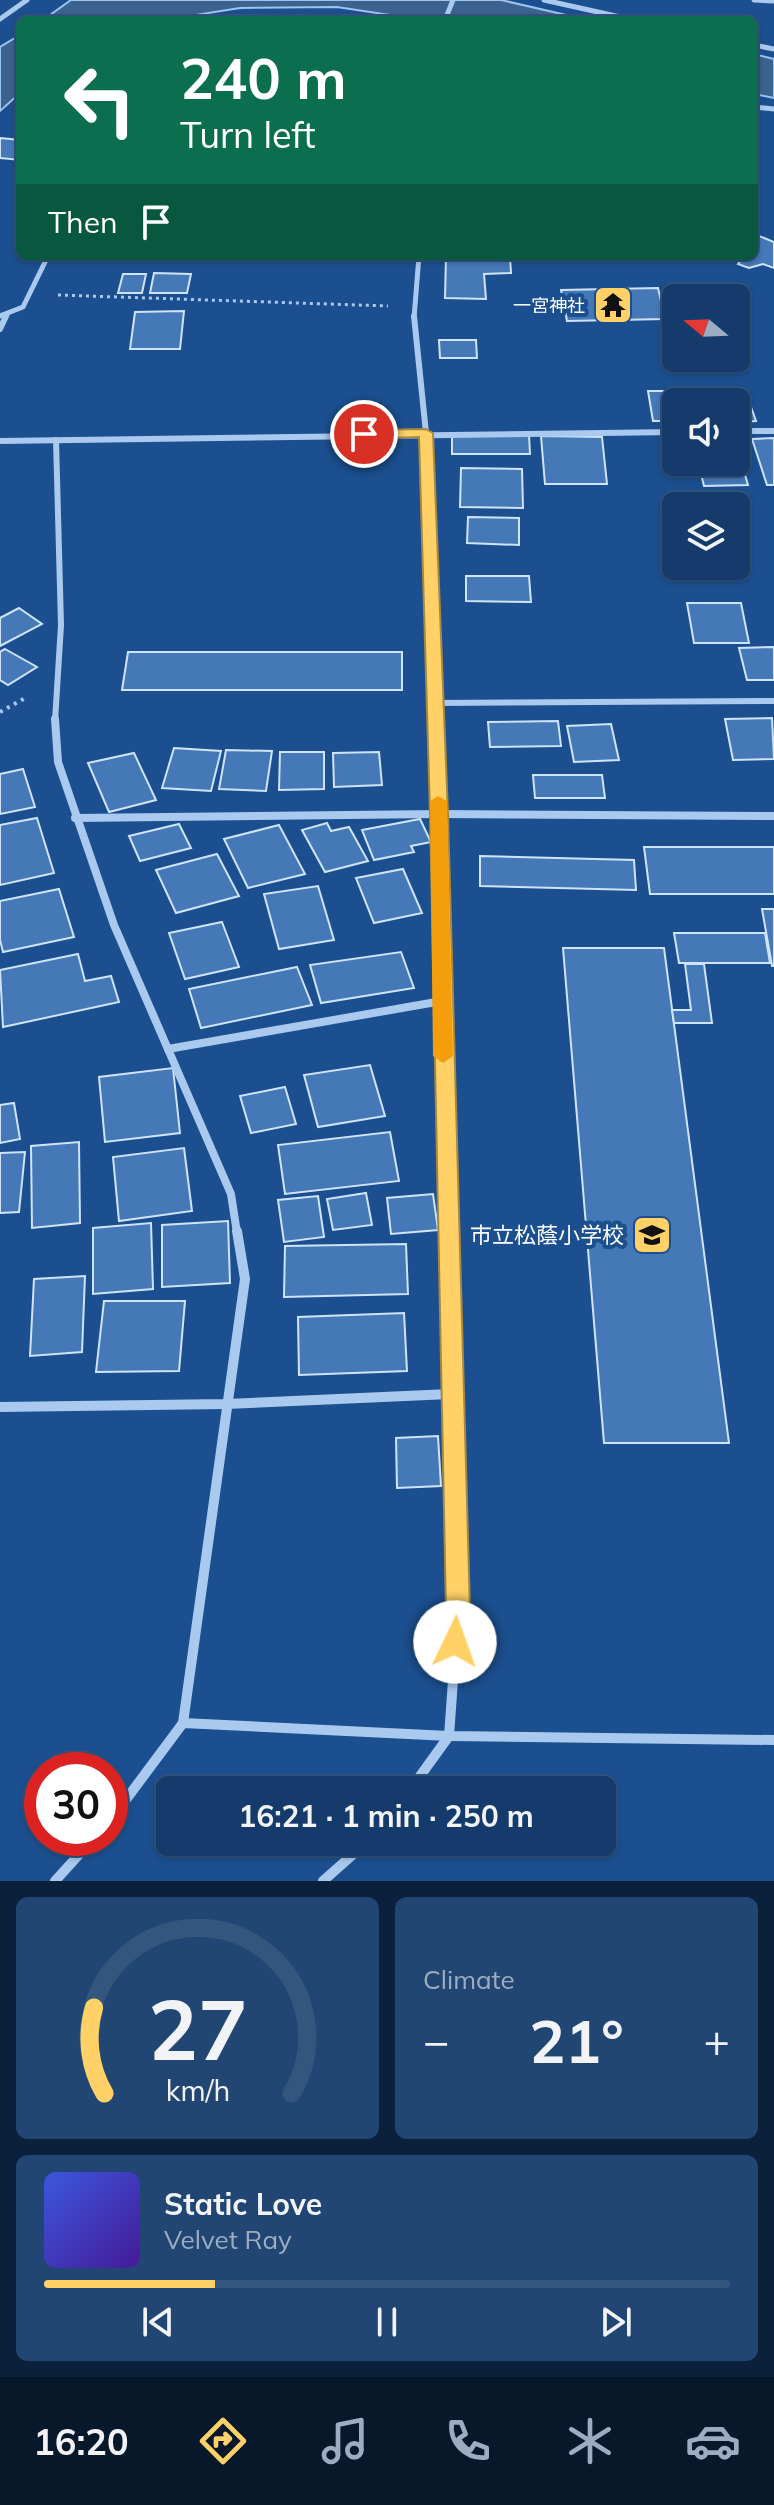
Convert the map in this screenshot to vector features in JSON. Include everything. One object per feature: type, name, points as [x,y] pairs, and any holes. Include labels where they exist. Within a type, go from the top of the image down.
[{"type":"street","points":[[0,19],[27,0]]},
{"type":"street","points":[[548,0],[617,16]]},
{"type":"street","points":[[754,0],[774,1]]},
{"type":"street","points":[[0,329],[4,316],[23,307],[46,260]]},
{"type":"street","points":[[419,260],[413,307],[426,433],[439,814],[450,1394],[458,1611],[449,1736],[420,1776]]},
{"type":"street","points":[[750,431],[774,431]]},
{"type":"street","points":[[0,441],[662,432]]},
{"type":"street","points":[[56,440],[61,625],[55,715],[58,762],[114,925],[231,1194],[245,1279],[183,1723],[128,1797]]},
{"type":"street","points":[[435,703],[774,701]]},
{"type":"street","points":[[75,818],[439,814],[774,816]]},
{"type":"street","points":[[168,1049],[442,1001]]},
{"type":"street","points":[[0,1407],[226,1404],[450,1394]]},
{"type":"street","points":[[183,1723],[449,1736],[774,1740]]},
{"type":"street","points":[[55,1881],[78,1856]]},
{"type":"street","points":[[323,1881],[351,1856]]},
{"type":"path","points":[[29,294],[413,307]]},
{"type":"water","points":[[71,0],[501,0],[571,16],[397,16],[337,7],[240,8],[189,16],[49,16]]},
{"type":"water","points":[[16,37],[16,97],[0,111],[0,47]]},
{"type":"water","points":[[758,55],[774,59],[774,98],[758,95]]},
{"type":"building","points":[[0,138],[16,140],[16,160],[0,158]]},
{"type":"building","points":[[758,236],[774,242],[774,268],[763,264],[749,268],[738,264],[741,260],[758,260]]},
{"type":"building","points":[[446,260],[510,260],[511,273],[484,274],[486,299],[445,298]]},
{"type":"building","points":[[154,273],[191,274],[187,293],[150,293]]},
{"type":"building","points":[[123,274],[146,274],[142,293],[118,293]]},
{"type":"building","name":"一宮神社","points":[[658,288],[662,319],[567,321],[561,290]]},
{"type":"building","points":[[184,311],[180,349],[130,349],[135,312]]},
{"type":"building","points":[[439,340],[476,340],[477,358],[440,358]]},
{"type":"building","points":[[648,391],[662,391],[662,421],[653,421]]},
{"type":"building","points":[[750,404],[756,421],[750,421]]},
{"type":"building","points":[[452,435],[529,435],[530,454],[452,454]]},
{"type":"building","points":[[541,436],[602,437],[607,484],[545,484]]},
{"type":"building","points":[[774,438],[774,485],[767,485],[752,439]]},
{"type":"building","points":[[461,468],[522,469],[523,508],[460,507]]},
{"type":"building","points":[[702,476],[745,476],[748,485],[704,486]]},
{"type":"building","points":[[468,517],[519,518],[519,545],[467,543]]},
{"type":"building","points":[[466,576],[529,576],[531,602],[466,601]]},
{"type":"building","points":[[687,603],[741,603],[749,643],[694,643]]},
{"type":"building","points":[[19,608],[42,624],[0,646],[0,618]]},
{"type":"building","points":[[774,647],[774,680],[747,680],[739,648]]},
{"type":"building","points":[[5,649],[37,667],[8,685],[0,680],[0,652]]},
{"type":"building","points":[[128,652],[402,652],[402,690],[122,690]]},
{"type":"building","points":[[772,718],[774,759],[733,760],[725,719]]},
{"type":"building","points":[[558,721],[561,746],[490,747],[488,722]]},
{"type":"building","points":[[611,724],[619,760],[574,762],[567,726]]},
{"type":"building","points":[[174,748],[221,751],[211,791],[162,788]]},
{"type":"building","points":[[226,750],[272,751],[266,791],[219,789]]},
{"type":"building","points":[[280,752],[324,752],[324,789],[279,790]]},
{"type":"building","points":[[379,752],[382,785],[334,787],[333,753]]},
{"type":"building","points":[[134,753],[156,800],[109,812],[88,763]]},
{"type":"building","points":[[23,769],[35,807],[0,814],[0,774]]},
{"type":"building","points":[[533,775],[602,775],[605,798],[535,798]]},
{"type":"building","points":[[37,818],[54,873],[0,885],[0,825]]},
{"type":"building","points":[[420,819],[431,842],[411,846],[414,852],[374,860],[362,830]]},
{"type":"building","points":[[327,823],[331,831],[349,827],[368,861],[325,872],[302,830]]},
{"type":"building","points":[[179,824],[191,848],[140,861],[129,836]]},
{"type":"building","points":[[279,825],[305,874],[248,888],[224,839]]},
{"type":"building","points":[[644,847],[774,847],[774,894],[650,894]]},
{"type":"building","points":[[217,854],[239,896],[176,913],[156,870]]},
{"type":"building","points":[[480,856],[634,860],[636,890],[480,886]]},
{"type":"building","points":[[403,869],[422,913],[374,923],[356,878]]},
{"type":"building","points":[[318,886],[334,940],[279,949],[264,894]]},
{"type":"building","points":[[59,889],[74,937],[3,952],[0,901]]},
{"type":"building","points":[[762,909],[774,909],[774,966],[772,966]]},
{"type":"building","points":[[222,922],[239,967],[185,979],[169,933]]},
{"type":"building","points":[[674,933],[765,933],[770,963],[679,963]]},
{"type":"building","points":[[563,948],[664,948],[729,1443],[604,1443]]},
{"type":"building","points":[[401,952],[414,988],[321,1003],[310,965]]},
{"type":"building","points":[[78,954],[85,981],[111,976],[119,1002],[3,1027],[0,970]]},
{"type":"building","points":[[685,964],[704,964],[712,1023],[674,1023],[672,1010],[691,1010]]},
{"type":"building","points":[[297,967],[312,1005],[201,1028],[189,989]]},
{"type":"building","points":[[370,1065],[385,1116],[318,1127],[304,1075]]},
{"type":"building","points":[[173,1068],[180,1133],[105,1142],[99,1077]]},
{"type":"building","points":[[285,1087],[296,1124],[251,1133],[240,1096]]},
{"type":"building","points":[[14,1103],[20,1139],[0,1143],[0,1105]]},
{"type":"building","points":[[390,1132],[399,1181],[285,1194],[278,1145]]},
{"type":"building","points":[[79,1142],[80,1223],[32,1228],[31,1146]]},
{"type":"building","points":[[184,1148],[192,1211],[119,1221],[113,1157]]},
{"type":"building","points":[[25,1152],[19,1212],[0,1213],[0,1153]]},
{"type":"building","points":[[366,1193],[372,1225],[333,1230],[327,1199]]},
{"type":"building","points":[[433,1194],[438,1230],[391,1234],[387,1198]]},
{"type":"building","points":[[318,1196],[324,1237],[284,1242],[278,1200]]},
{"type":"building","points":[[228,1221],[230,1283],[162,1287],[162,1225]]},
{"type":"building","points":[[151,1223],[153,1289],[93,1294],[93,1228]]},
{"type":"building","points":[[406,1244],[408,1294],[284,1297],[285,1246]]},
{"type":"building","points":[[85,1276],[82,1352],[30,1356],[34,1279]]},
{"type":"building","points":[[104,1301],[185,1301],[179,1371],[96,1372]]},
{"type":"building","points":[[404,1313],[407,1371],[299,1375],[298,1317]]},
{"type":"building","points":[[438,1436],[441,1486],[397,1488],[396,1438]]},
{"type":"slow traffic","points":[[438,801],[443,1056]]},
{"type":"place","name":"一宮神社","points":[[613,305]]},
{"type":"place","name":"市立松蔭小学校","points":[[652,1235]]},
{"type":"route","points":[[364,434],[426,433],[439,814],[450,1394],[458,1611],[455,1642]]}]
